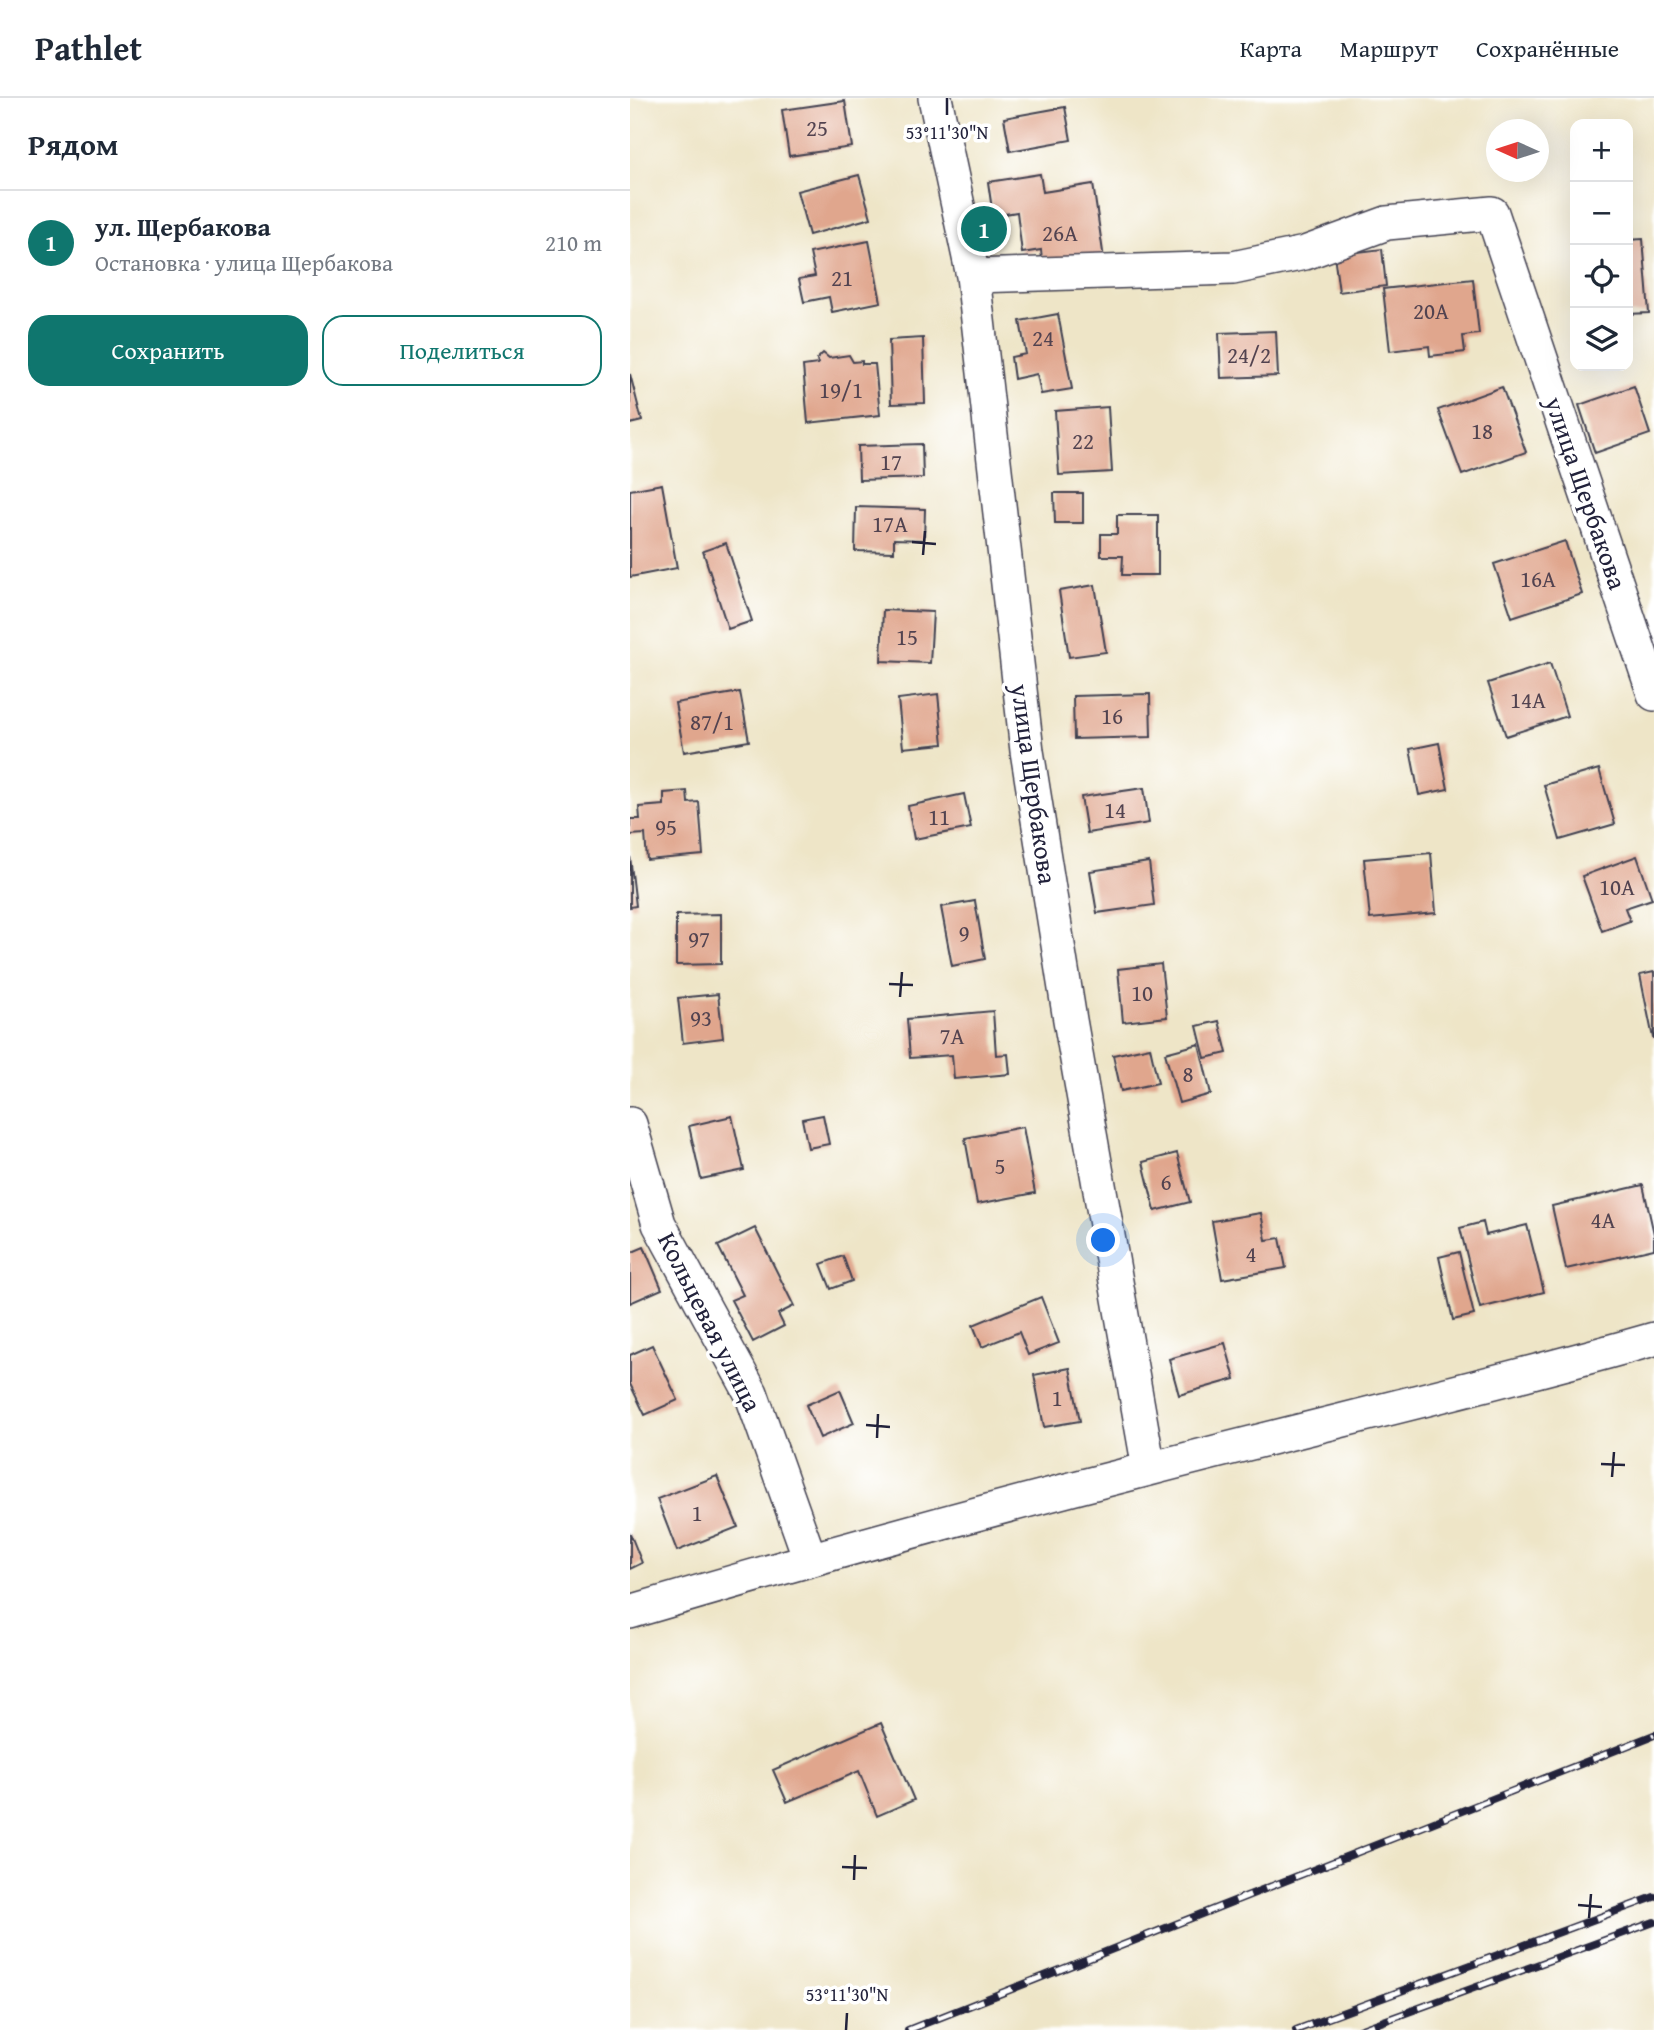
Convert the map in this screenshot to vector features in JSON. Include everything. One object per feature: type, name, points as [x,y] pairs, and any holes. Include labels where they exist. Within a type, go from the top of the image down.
[{"type":"street","name":"улица Щербакова","points":[[935,98],[973,276],[1027,751],[1070,1020],[1149,1469]]},
{"type":"street","name":"улица Щербакова","points":[[973,276],[1233,268],[1305,253],[1387,223],[1492,213],[1654,694]]},
{"type":"street","name":"Кольцевая улица","points":[[630,1124],[659,1224],[751,1393],[810,1559]]},
{"type":"street","points":[[630,1612],[810,1559],[1149,1469],[1511,1380],[1654,1339]]},
{"type":"building","points":[[845,101],[852,147],[789,156],[782,110]]},
{"type":"building","points":[[1065,107],[1071,140],[1010,151],[1004,118]]},
{"type":"building","points":[[1040,174],[1043,192],[1093,184],[1104,259],[1043,268],[1041,250],[1022,253],[1017,212],[993,216],[988,182]]},
{"type":"building","points":[[859,175],[871,218],[809,235],[797,191]]},
{"type":"building","points":[[1643,239],[1649,313],[1633,314],[1633,240]]},
{"type":"building","points":[[869,241],[881,302],[832,312],[829,297],[804,302],[799,279],[815,276],[810,253]]},
{"type":"building","points":[[1382,249],[1386,286],[1339,292],[1334,255]]},
{"type":"building","points":[[1473,279],[1479,334],[1463,336],[1465,352],[1430,356],[1429,346],[1390,351],[1383,289]]},
{"type":"building","points":[[1058,314],[1072,389],[1041,394],[1037,374],[1014,379],[1011,357],[1026,354],[1020,321]]},
{"type":"building","points":[[1276,331],[1278,376],[1221,378],[1219,333]]},
{"type":"building","points":[[923,338],[925,403],[891,404],[889,340]]},
{"type":"building","points":[[823,353],[829,358],[849,355],[853,362],[875,364],[880,415],[808,423],[803,366],[818,364],[817,359]]},
{"type":"building","points":[[630,374],[642,421],[630,424]]},
{"type":"building","points":[[1634,386],[1650,434],[1595,453],[1579,405]]},
{"type":"building","points":[[1502,387],[1526,452],[1462,475],[1438,410]]},
{"type":"building","points":[[1108,407],[1112,472],[1059,475],[1055,411]]},
{"type":"building","points":[[922,444],[923,478],[859,480],[858,446]]},
{"type":"building","points":[[662,484],[677,568],[630,577],[630,490]]},
{"type":"building","points":[[1054,493],[1083,493],[1083,523],[1055,523]]},
{"type":"building","points":[[856,507],[925,509],[924,540],[894,539],[894,552],[855,551]]},
{"type":"building","points":[[1117,515],[1158,515],[1158,575],[1122,575],[1123,556],[1101,556],[1101,534],[1117,534]]},
{"type":"building","points":[[1565,541],[1582,594],[1512,617],[1494,564]]},
{"type":"building","points":[[726,543],[752,621],[728,629],[703,551]]},
{"type":"building","points":[[1095,585],[1106,652],[1069,657],[1059,591]]},
{"type":"building","points":[[883,610],[933,612],[930,663],[881,661]]},
{"type":"building","points":[[1550,663],[1567,716],[1506,736],[1488,683]]},
{"type":"building","points":[[740,692],[749,741],[684,752],[675,703]]},
{"type":"building","points":[[938,694],[943,744],[903,748],[898,699]]},
{"type":"building","points":[[1150,694],[1151,737],[1074,739],[1073,696]]},
{"type":"building","points":[[1439,743],[1448,789],[1419,795],[1410,749]]},
{"type":"building","points":[[1599,769],[1615,824],[1560,840],[1544,785]]},
{"type":"building","points":[[1144,788],[1149,823],[1087,833],[1081,797]]},
{"type":"building","points":[[687,791],[688,803],[699,802],[703,855],[647,860],[645,834],[630,835],[630,819],[640,819],[639,807],[664,805],[664,793]]},
{"type":"building","points":[[964,794],[971,828],[914,839],[908,806]]},
{"type":"building","points":[[1431,853],[1436,913],[1370,919],[1364,859]]},
{"type":"building","points":[[630,856],[636,906],[630,907]]},
{"type":"building","points":[[1637,856],[1652,899],[1625,908],[1630,921],[1602,931],[1582,876]]},
{"type":"building","points":[[1149,862],[1154,905],[1097,913],[1090,871]]},
{"type":"building","points":[[975,901],[985,959],[952,966],[941,907]]},
{"type":"building","points":[[721,914],[721,964],[676,965],[676,915]]},
{"type":"building","points":[[1161,964],[1167,1017],[1123,1022],[1118,969]]},
{"type":"building","points":[[1654,972],[1654,1038],[1653,1038],[1640,975]]},
{"type":"building","points":[[718,994],[723,1038],[683,1043],[678,998]]},
{"type":"building","points":[[993,1011],[996,1055],[1008,1054],[1010,1074],[954,1079],[952,1055],[910,1058],[907,1019]]},
{"type":"building","points":[[1219,1021],[1227,1053],[1205,1058],[1197,1026]]},
{"type":"building","points":[[1199,1044],[1211,1094],[1179,1103],[1165,1053]]},
{"type":"building","points":[[1150,1047],[1158,1083],[1121,1091],[1113,1055]]},
{"type":"building","points":[[823,1115],[829,1144],[808,1148],[802,1119]]},
{"type":"building","points":[[732,1116],[744,1170],[701,1179],[689,1126]]},
{"type":"building","points":[[1023,1127],[1035,1193],[977,1204],[965,1138]]},
{"type":"building","points":[[1177,1153],[1190,1202],[1155,1211],[1143,1162]]},
{"type":"building","points":[[1643,1185],[1654,1234],[1654,1249],[1566,1269],[1552,1206]]},
{"type":"building","points":[[1261,1213],[1266,1240],[1280,1238],[1286,1268],[1222,1279],[1212,1221]]},
{"type":"building","points":[[1483,1222],[1486,1235],[1527,1225],[1544,1292],[1480,1308],[1460,1228]]},
{"type":"building","points":[[755,1228],[794,1306],[778,1314],[784,1326],[753,1342],[731,1300],[743,1295],[718,1246]]},
{"type":"building","points":[[644,1247],[662,1289],[630,1303],[630,1253]]},
{"type":"building","points":[[1459,1252],[1474,1315],[1453,1320],[1439,1257]]},
{"type":"building","points":[[843,1256],[852,1281],[831,1289],[821,1264]]},
{"type":"building","points":[[1041,1297],[1059,1343],[1028,1355],[1019,1332],[982,1347],[973,1325]]},
{"type":"building","points":[[1225,1343],[1235,1379],[1179,1395],[1169,1359]]},
{"type":"building","points":[[652,1345],[678,1400],[645,1415],[630,1384],[630,1355]]},
{"type":"building","points":[[1070,1368],[1080,1421],[1044,1427],[1034,1375]]},
{"type":"building","points":[[840,1390],[854,1423],[820,1438],[806,1405]]},
{"type":"building","points":[[717,1476],[738,1527],[677,1551],[657,1499]]},
{"type":"building","points":[[630,1533],[642,1563],[630,1569]]},
{"type":"building","points":[[881,1723],[914,1800],[877,1816],[859,1771],[787,1802],[773,1770]]},
{"type":"railway","points":[[908,2030],[1654,1735]]},
{"type":"railway","points":[[1296,2030],[1654,1897]]},
{"type":"railway","points":[[1359,2030],[1654,1922]]},
{"type":"place","name":"ул. Щербакова","points":[[984,229]]}]
